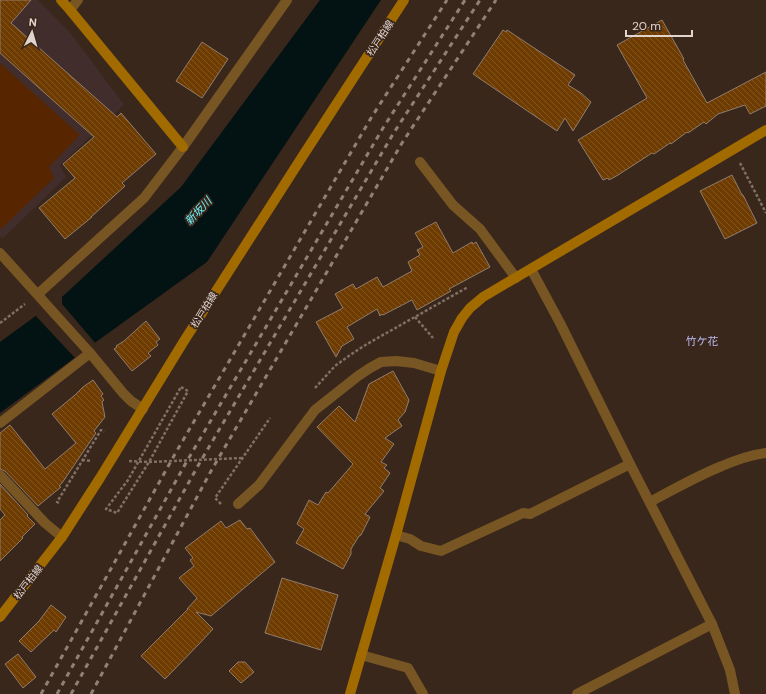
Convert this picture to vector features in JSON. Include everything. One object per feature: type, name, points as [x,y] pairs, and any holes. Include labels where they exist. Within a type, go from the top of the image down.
[{"type":"street","points":[[61,0],[183,147]]},
{"type":"street","points":[[70,10],[78,0]]},
{"type":"street","points":[[40,297],[144,198],[183,147],[287,0]]},
{"type":"street","name":"松戸柏線","points":[[0,617],[62,537],[192,328],[404,0]]},
{"type":"street","points":[[350,694],[441,371],[454,332],[462,318],[470,308],[483,297],[766,130]]},
{"type":"street","points":[[420,162],[453,205],[480,229],[516,278]]},
{"type":"street","points":[[0,253],[89,352],[123,393],[143,409]]},
{"type":"street","points":[[531,269],[560,323],[712,624],[730,670],[735,694]]},
{"type":"street","points":[[0,423],[89,352]]},
{"type":"street","points":[[238,504],[259,485],[315,410],[370,368],[381,362],[396,361],[414,363],[441,371]]},
{"type":"street","points":[[650,502],[705,473],[740,459],[766,453]]},
{"type":"street","points":[[396,535],[410,539],[421,546],[440,551],[523,513],[530,514],[630,464]]},
{"type":"street","points":[[0,475],[45,523],[62,537]]},
{"type":"street","points":[[576,694],[712,624]]},
{"type":"street","points":[[361,655],[408,668],[423,694]]},
{"type":"path","points":[[740,162],[766,213]]},
{"type":"path","points":[[311,391],[335,366],[367,344],[474,283]]},
{"type":"path","points":[[0,323],[40,297]]},
{"type":"path","points":[[415,317],[433,338]]},
{"type":"path","points":[[181,387],[188,391],[149,462],[117,513],[106,509],[128,480],[181,387]]},
{"type":"path","points":[[221,504],[215,498],[270,418]]},
{"type":"path","points":[[58,503],[103,431]]},
{"type":"path","points":[[149,462],[243,458]]},
{"type":"shaded area","points":[[0,0],[38,0],[72,35],[124,105],[60,165],[66,177],[2,239],[0,236]]},
{"type":"shaded area","points":[[0,63],[80,135],[49,167],[54,178],[1,229],[0,228]]},
{"type":"water","name":"新坂川","points":[[320,0],[381,0],[207,262],[0,413],[0,342],[63,296],[181,187]]},
{"type":"pier","points":[[62,295],[62,304],[96,344],[76,359],[35,315]]},
{"type":"building","points":[[0,0],[31,0],[11,23],[117,117],[121,113],[156,154],[122,183],[125,186],[92,217],[65,239],[39,208],[75,178],[63,164],[94,137],[0,53]]},
{"type":"building","points":[[662,20],[707,103],[766,72],[766,106],[750,114],[745,105],[718,114],[706,124],[704,122],[671,144],[670,143],[654,154],[652,153],[618,175],[609,180],[608,178],[603,180],[578,140],[647,98],[617,45]]},
{"type":"building","points":[[503,30],[506,32],[507,30],[575,75],[568,85],[581,93],[591,102],[573,131],[565,118],[557,131],[473,74]]},
{"type":"building","points":[[202,42],[228,59],[202,98],[176,81]]},
{"type":"building","points":[[732,175],[757,223],[725,239],[700,191]]},
{"type":"building","points":[[436,222],[453,253],[472,242],[473,244],[476,242],[490,267],[449,289],[451,291],[417,310],[412,300],[380,316],[377,309],[347,327],[354,339],[342,346],[336,357],[316,322],[343,308],[335,294],[353,284],[356,289],[377,277],[383,287],[412,271],[408,262],[420,255],[417,250],[423,247],[415,233]]},
{"type":"building","points":[[146,321],[160,339],[156,342],[158,345],[148,353],[151,356],[132,371],[114,349]]},
{"type":"building","points":[[393,371],[409,400],[405,412],[398,420],[402,426],[385,438],[394,444],[381,462],[387,465],[384,468],[390,473],[380,488],[384,491],[365,514],[370,517],[361,535],[351,549],[351,554],[343,569],[296,543],[304,529],[297,524],[309,500],[318,505],[326,492],[328,493],[353,464],[317,427],[339,406],[355,422],[369,384]]},
{"type":"building","points":[[93,380],[103,394],[101,396],[104,400],[102,402],[105,417],[94,431],[96,433],[59,486],[61,487],[38,506],[5,471],[0,469],[0,433],[10,425],[45,469],[76,443],[52,414]]},
{"type":"building","points":[[0,484],[35,524],[0,561],[0,520],[5,515],[0,509]]},
{"type":"building","points":[[240,520],[247,529],[250,528],[275,562],[211,616],[196,612],[213,629],[165,679],[141,656],[197,598],[179,578],[194,566],[190,560],[193,558],[185,548],[221,521],[226,528]]},
{"type":"building","points":[[282,578],[338,595],[321,650],[265,633]]},
{"type":"building","points":[[51,605],[66,617],[56,632],[54,630],[31,652],[19,641],[39,621]]},
{"type":"building","points":[[18,654],[36,677],[23,688],[5,664]]},
{"type":"building","points":[[238,662],[245,662],[254,672],[241,683],[229,671]]},
{"type":"railway","points":[[41,694],[175,454],[371,118],[447,0]]},
{"type":"railway","points":[[57,694],[187,461],[383,128],[465,0]]},
{"type":"railway","points":[[71,694],[199,464],[393,134],[480,0]]},
{"type":"railway","points":[[91,694],[211,471],[402,143],[496,0]]},
{"type":"district","name":"竹ケ花","points":[[702,341]]}]
